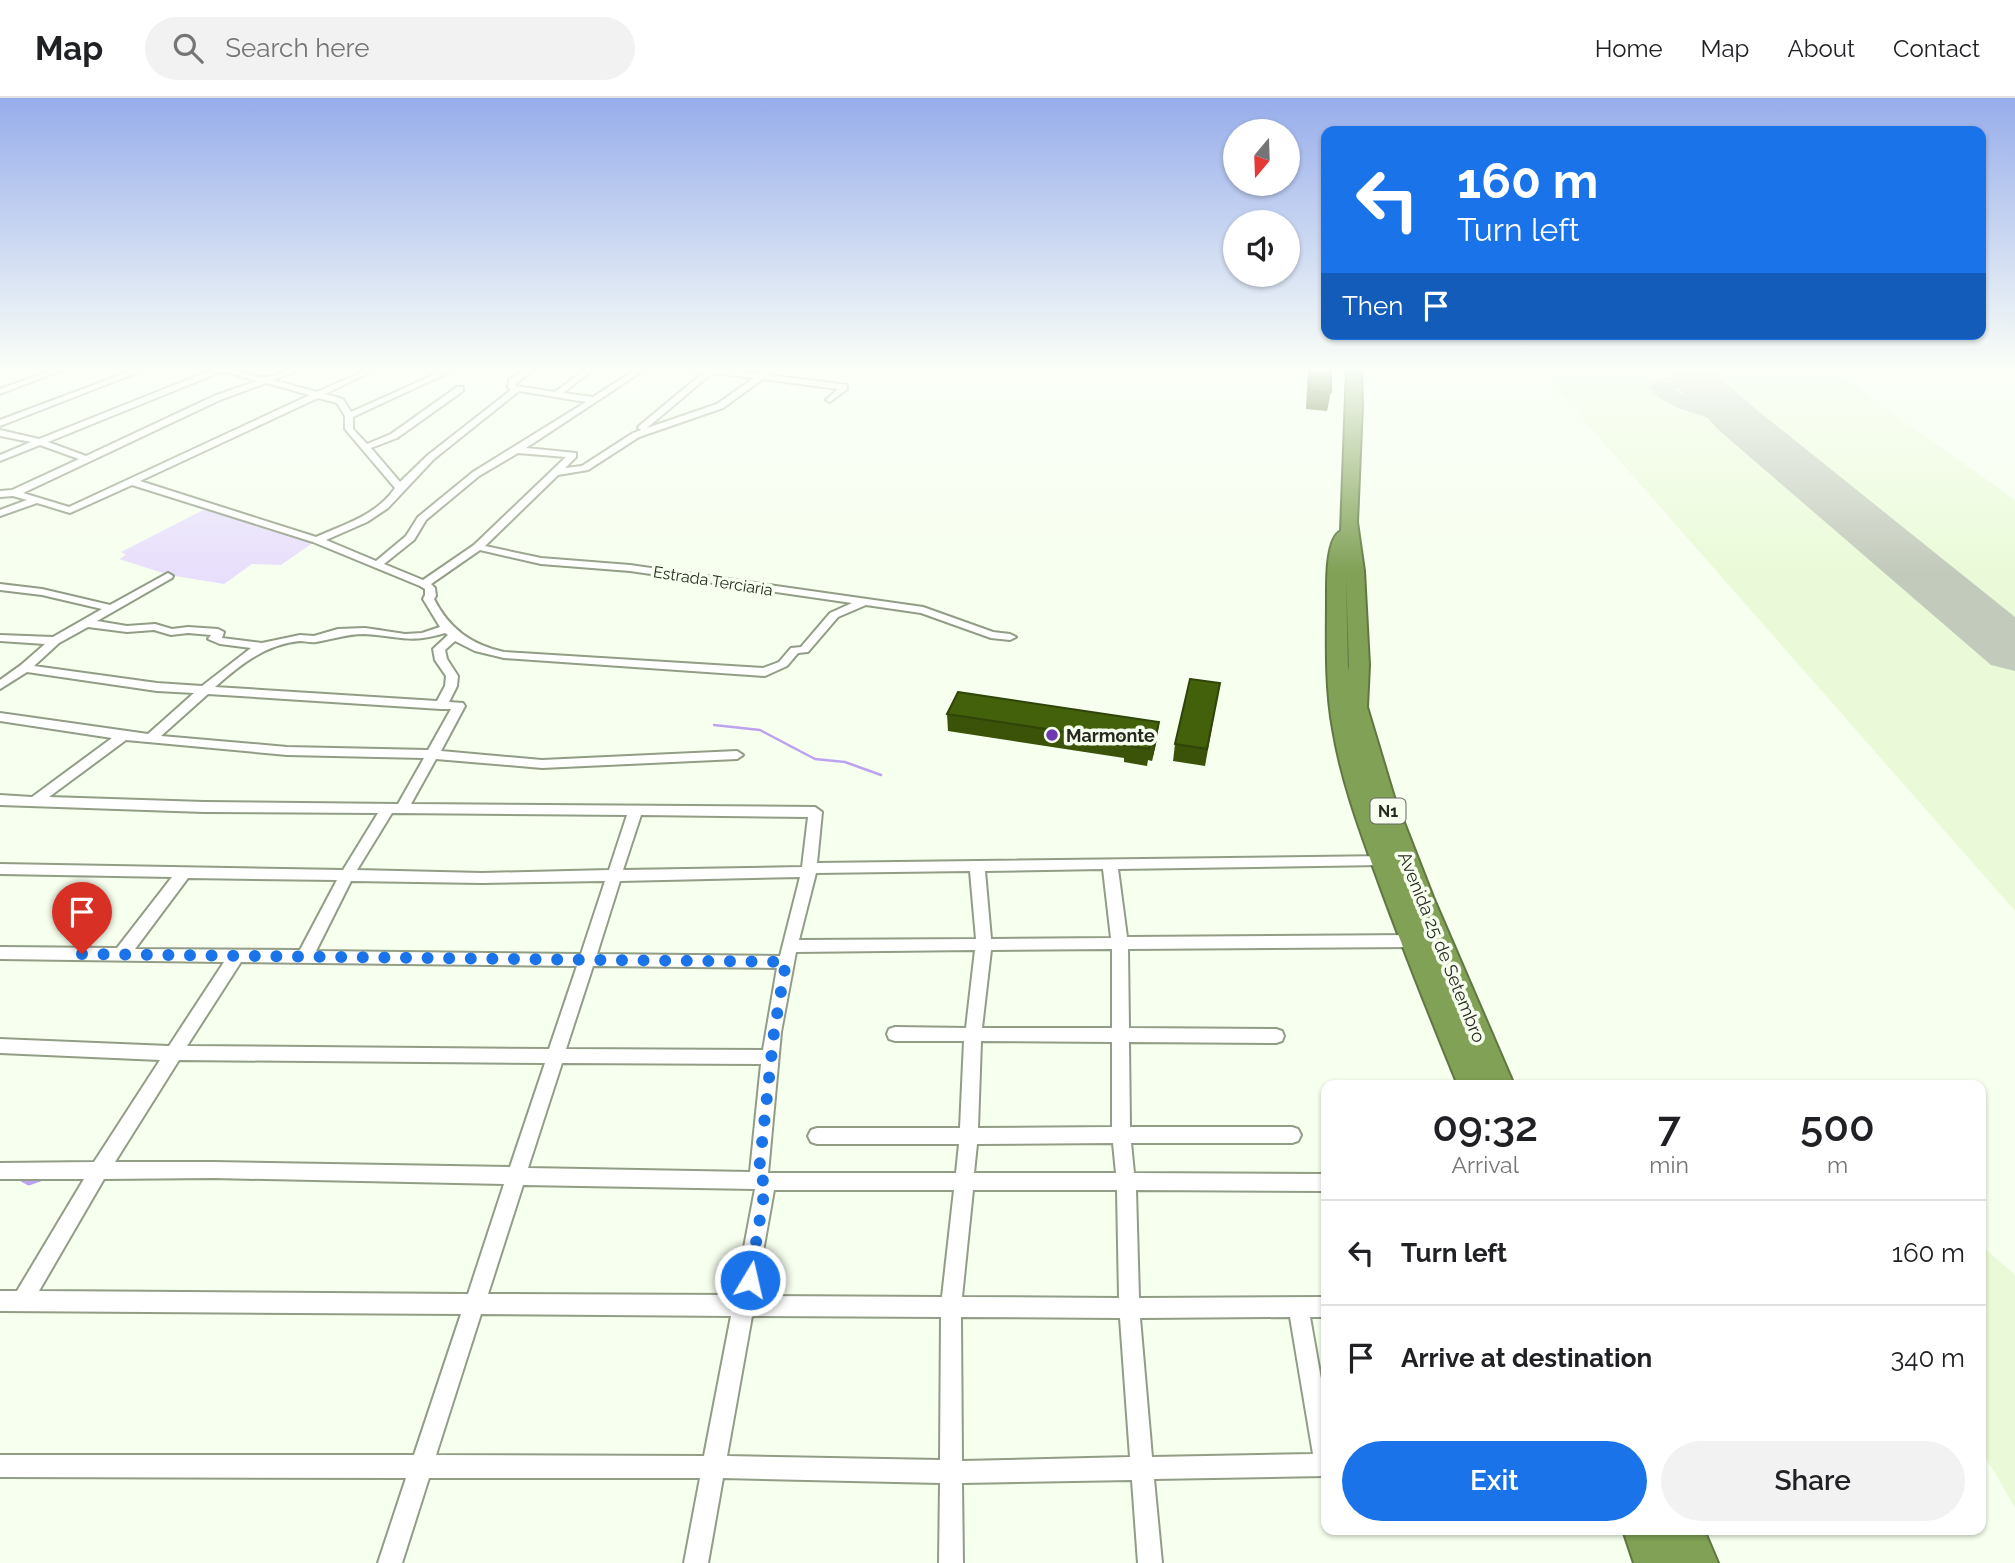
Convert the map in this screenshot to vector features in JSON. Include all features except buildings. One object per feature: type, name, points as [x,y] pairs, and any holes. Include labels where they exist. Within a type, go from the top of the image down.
[{"type":"highway","name":"N1","points":[[1348,522],[1353,436]]},
{"type":"highway","name":"Avenida 25 de Setembro","points":[[1348,522],[1338,551],[1338,692],[1344,733],[1361,798],[1383,860],[1413,941],[1471,1080]]},
{"type":"highway","name":"Avenida 25 de Setembro","points":[[1348,522],[1355,571],[1359,665],[1356,707],[1366,746],[1382,797],[1420,897],[1497,1080]]},
{"type":"highway","points":[[1645,1535],[1655,1563]]},
{"type":"highway","points":[[1685,1535],[1697,1563]]},
{"type":"street","points":[[15,436],[41,442],[86,459]]},
{"type":"street","points":[[0,458],[55,436]]},
{"type":"street","points":[[0,494],[14,493],[135,436]]},
{"type":"street","points":[[14,493],[70,510],[228,436]]},
{"type":"street","points":[[355,436],[400,488]]},
{"type":"street","points":[[364,449],[393,436]]},
{"type":"street","points":[[317,540],[377,512],[393,501],[400,488],[431,457],[457,436]]},
{"type":"street","points":[[378,564],[406,540],[421,524],[421,519],[464,482],[538,436]]},
{"type":"street","points":[[557,472],[585,468],[597,463],[634,436]]},
{"type":"street","points":[[424,584],[478,547],[573,456],[517,450]]},
{"type":"street","points":[[131,481],[317,540],[424,584],[430,588],[431,596],[428,599],[449,633],[477,649],[504,655],[765,672],[783,664],[795,650],[804,650],[834,615],[866,601]]},
{"type":"street","points":[[0,513],[34,501]]},
{"type":"street","name":"Estrada Terciaria","points":[[478,547],[541,561],[630,568],[923,610],[991,635],[1010,637]]},
{"type":"street","points":[[0,685],[25,668],[55,641],[168,576]]},
{"type":"street","points":[[0,587],[42,592],[111,608]]},
{"type":"street","points":[[86,623],[127,629],[155,627],[171,632],[218,632],[214,639],[262,646],[300,638],[314,639],[338,632],[365,631],[393,638],[449,633]]},
{"type":"street","points":[[440,705],[451,684],[453,673],[438,655],[449,633]]},
{"type":"street","points":[[0,638],[55,641]]},
{"type":"street","points":[[150,739],[243,658],[262,646]]},
{"type":"street","points":[[25,668],[157,687],[459,706],[396,807],[346,877],[304,958]]},
{"type":"street","points":[[0,717],[123,736],[287,751],[430,754],[542,764],[737,755]]},
{"type":"street","points":[[35,801],[123,736]]},
{"type":"street","points":[[0,800],[204,807],[816,812],[809,870],[789,954],[770,1057],[762,1181],[746,1304],[696,1563]]},
{"type":"street","points":[[390,1563],[635,812]]},
{"type":"street","points":[[0,869],[346,877],[614,877],[809,870],[1383,860]]},
{"type":"street","points":[[1110,864],[1120,945],[1121,1134],[1126,1181],[1129,1308],[1150,1563]]},
{"type":"street","points":[[951,1563],[951,1306],[969,1134],[974,1036],[984,944],[977,867]]},
{"type":"street","points":[[121,955],[183,874]]},
{"type":"street","points":[[0,953],[584,962],[984,944],[1413,941]]},
{"type":"street","points":[[22,1301],[99,1171],[236,956]]},
{"type":"street","points":[[895,1034],[1276,1036]]},
{"type":"street","points":[[0,1046],[173,1053],[770,1057]]},
{"type":"street","points":[[817,1136],[1292,1135]]},
{"type":"street","points":[[0,1171],[213,1170],[762,1181],[1321,1182]]},
{"type":"street","points":[[0,1301],[1321,1307]]},
{"type":"street","points":[[1298,1307],[1321,1437]]},
{"type":"street","points":[[0,1466],[714,1467],[952,1472],[1141,1466],[1321,1465]]},
{"type":"shaded area","points":[[1598,436],[1926,436],[2015,500],[2015,911]]},
{"type":"shaded area","points":[[207,508],[317,540],[281,565],[252,564],[224,584],[169,575],[119,559],[126,555],[121,552]]},
{"type":"shaded area","points":[[1986,1249],[2015,1275],[2015,1508],[1986,1458]]},
{"type":"waterway","points":[[366,629],[379,629],[392,634]]},
{"type":"waterway","points":[[714,725],[760,730],[815,759],[845,762],[881,775]]},
{"type":"waterway","points":[[184,745],[208,748]]},
{"type":"waterway","points":[[18,1177],[29,1183],[46,1177]]},
{"type":"runway","points":[[1757,436],[2015,651]]},
{"type":"place","name":"Marmonte","points":[[1052,735]]},
{"type":"route","points":[[82,954],[584,962],[786,962],[770,1057],[758,1180],[766,1181],[750,1280]]}]
